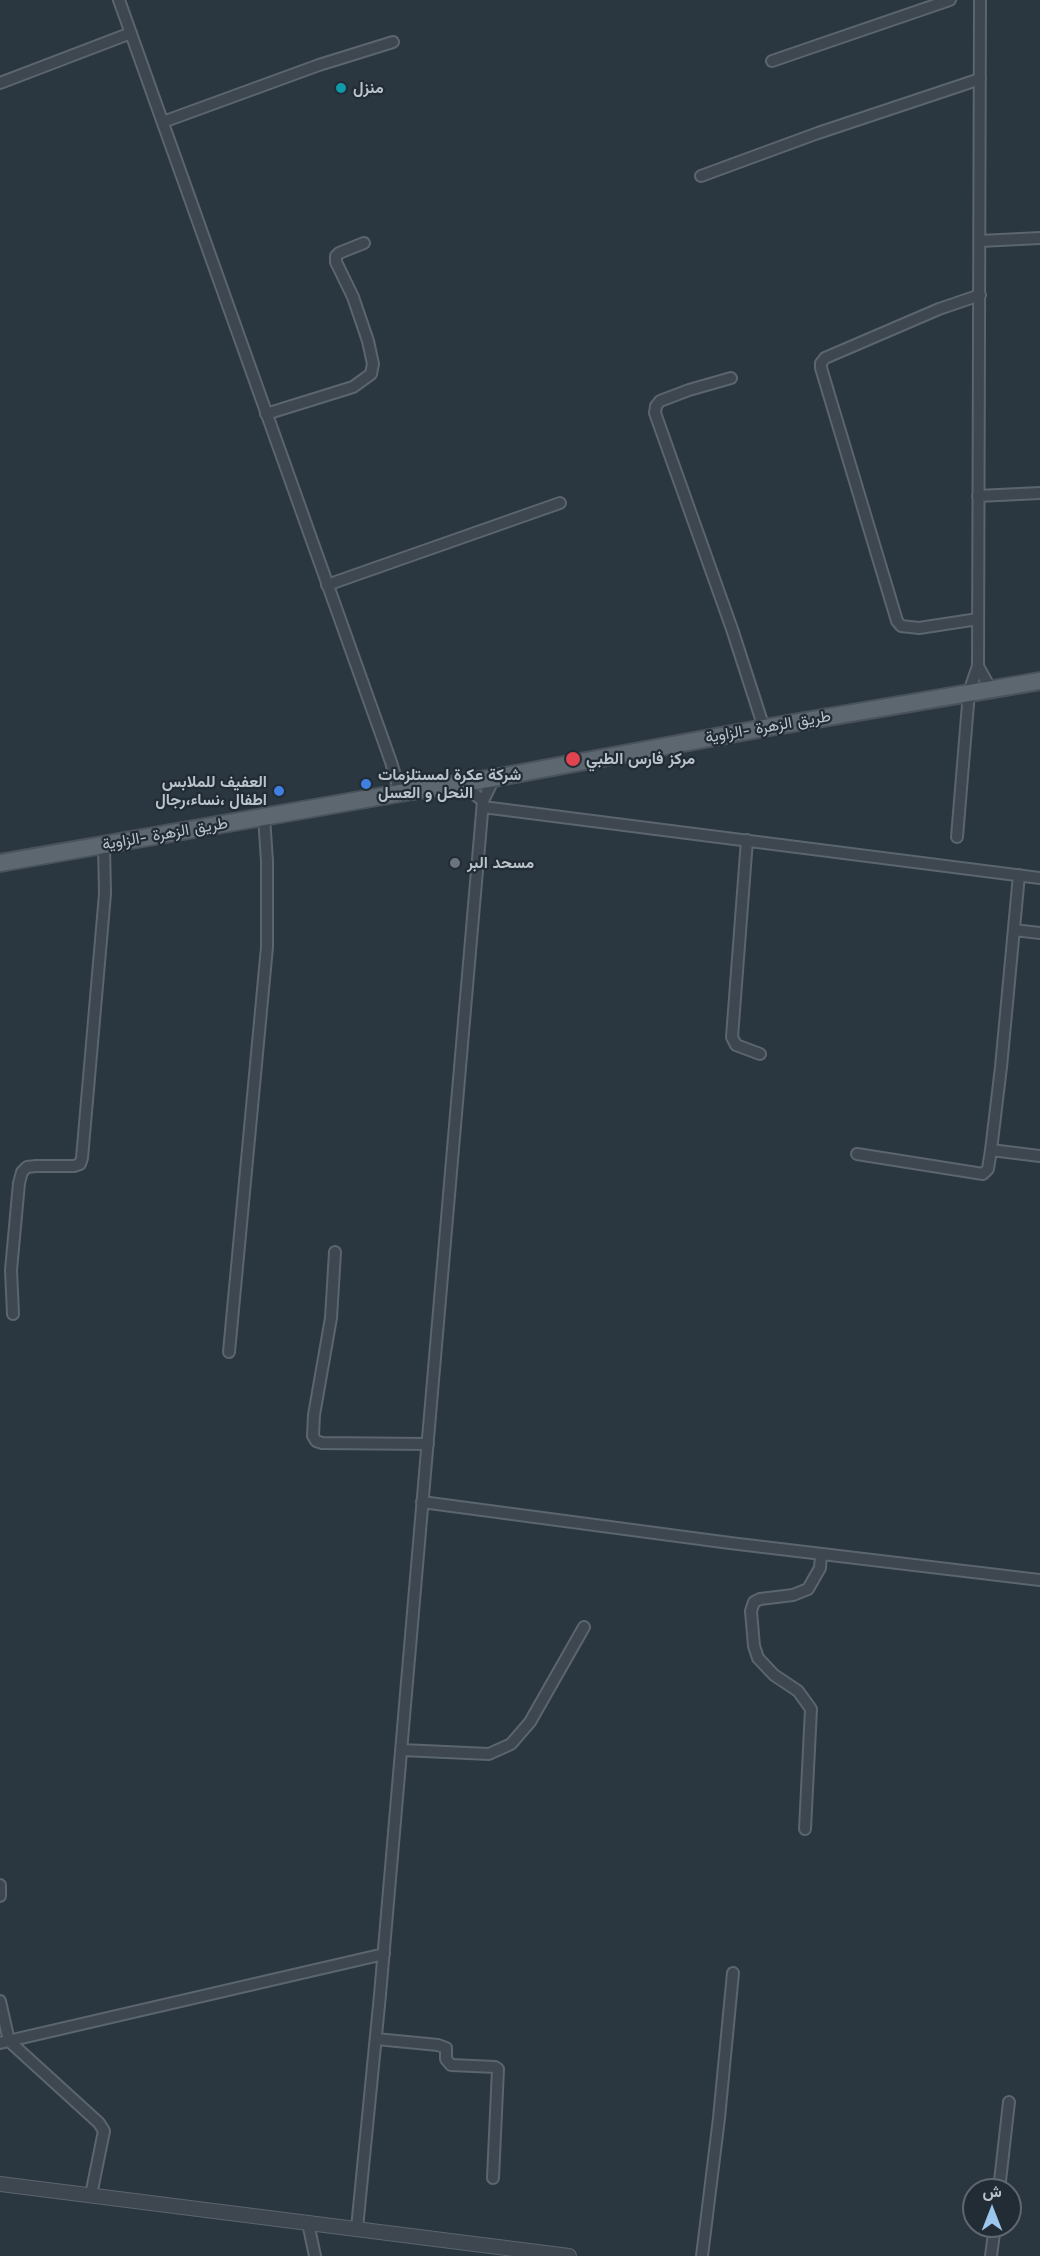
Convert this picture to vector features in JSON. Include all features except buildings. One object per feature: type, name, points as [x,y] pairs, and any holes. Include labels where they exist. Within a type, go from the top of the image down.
[{"type":"main road","name":"طريق الزهرة -الزاوية","points":[[0,863],[1040,681]]},
{"type":"street","points":[[119,0],[392,762],[400,793]]},
{"type":"street","points":[[772,61],[950,0]]},
{"type":"street","points":[[957,837],[969,692],[978,666],[980,0]]},
{"type":"street","points":[[0,83],[131,33]]},
{"type":"street","points":[[163,122],[319,65],[393,42]]},
{"type":"street","points":[[701,176],[818,133],[980,79]]},
{"type":"street","points":[[980,241],[1040,238]]},
{"type":"street","points":[[266,414],[353,387],[371,374],[373,364],[368,341],[353,297],[336,262],[336,256],[339,253],[364,243]]},
{"type":"street","points":[[978,619],[920,628],[901,626],[897,621],[821,363],[825,358],[939,309],[980,295]]},
{"type":"street","points":[[731,378],[688,390],[660,401],[656,405],[655,413],[732,629],[764,728]]},
{"type":"street","points":[[978,496],[1040,493]]},
{"type":"street","points":[[327,585],[560,503]]},
{"type":"street","points":[[978,666],[990,688]]},
{"type":"street","points":[[357,2228],[384,1954],[483,804],[494,778]]},
{"type":"street","points":[[461,783],[483,804],[1040,878]]},
{"type":"street","points":[[229,1352],[267,947],[267,861],[264,817]]},
{"type":"street","points":[[747,840],[732,1037],[736,1045],[760,1054]]},
{"type":"street","points":[[14,1314],[11,1270],[19,1183],[22,1173],[27,1167],[74,1166],[80,1164],[82,1158],[105,894],[104,845]]},
{"type":"street","points":[[857,1154],[983,1174],[988,1169],[1001,1067],[1019,875]]},
{"type":"street","points":[[1014,930],[1040,933]]},
{"type":"street","points":[[991,1150],[1040,1156]]},
{"type":"street","points":[[335,1252],[331,1318],[314,1415],[313,1436],[316,1441],[322,1443],[428,1444]]},
{"type":"street","points":[[422,1502],[1040,1580]]},
{"type":"street","points":[[805,1829],[811,1709],[798,1691],[774,1675],[758,1658],[754,1646],[751,1611],[754,1602],[760,1599],[793,1595],[808,1589],[820,1568],[821,1554]]},
{"type":"street","points":[[402,1750],[489,1754],[511,1744],[530,1722],[584,1627]]},
{"type":"street","points":[[0,1886],[0,1896]]},
{"type":"street","points":[[5,2042],[384,1954]]},
{"type":"street","points":[[702,2256],[719,2118],[733,1973]]},
{"type":"street","points":[[0,2001],[5,2042],[99,2122],[104,2131],[91,2195]]},
{"type":"street","points":[[376,2039],[438,2045],[446,2048],[446,2059],[451,2065],[498,2069],[493,2178]]},
{"type":"street","points":[[1000,2178],[1009,2102]]},
{"type":"street","points":[[0,2184],[492,2245],[534,2254],[569,2256]]},
{"type":"street","points":[[308,2223],[315,2256]]},
{"type":"street","points":[[991,2256],[993,2238]]},
{"type":"street","points":[[492,2245],[505,2256]]},
{"type":"place","name":"منزل","points":[[341,88]]},
{"type":"place","name":"مركز فارس الطبي","points":[[573,759]]},
{"type":"place","name":"شركة عكرة لمستلزمات النحل و العسل","points":[[366,784]]},
{"type":"place","name":"العفيف للملابس اطفال ،نساء،رجال","points":[[279,791]]},
{"type":"place","name":"مسحد البر","points":[[455,863]]}]
